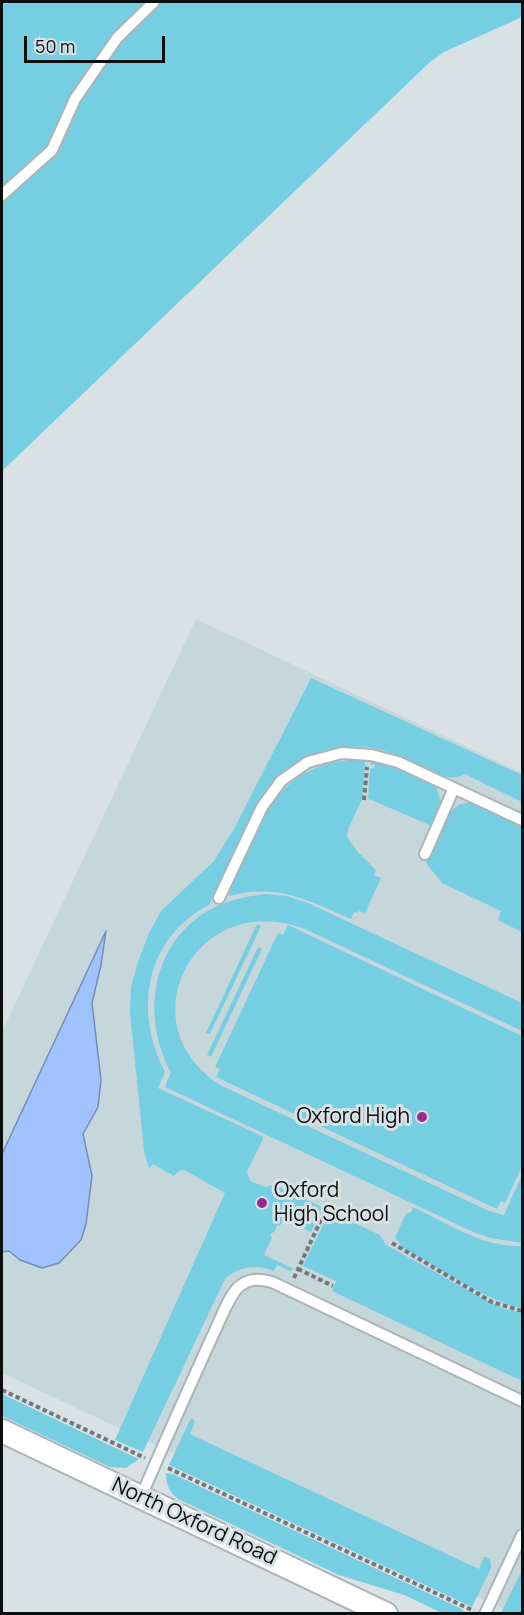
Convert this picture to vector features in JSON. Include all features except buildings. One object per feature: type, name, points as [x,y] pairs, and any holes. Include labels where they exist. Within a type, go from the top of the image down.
[{"type":"street","name":"North Oxford Road","points":[[2,1431],[386,1614]]},
{"type":"lane","points":[[2,195],[52,150],[75,99],[117,38],[154,2]]},
{"type":"lane","points":[[219,898],[262,807],[281,781],[308,762],[342,753],[368,754],[398,762],[522,820]]},
{"type":"lane","points":[[424,854],[454,788]]},
{"type":"lane","points":[[141,1497],[181,1403],[227,1306],[240,1285],[248,1281],[272,1282],[522,1401]]},
{"type":"lane","points":[[485,1614],[517,1559],[522,1535]]},
{"type":"path","points":[[364,800],[368,754]]},
{"type":"path","points":[[327,1209],[299,1267],[333,1286]]},
{"type":"path","points":[[392,1243],[492,1302],[522,1311]]},
{"type":"path","points":[[2,1390],[141,1456]]},
{"type":"path","points":[[167,1468],[470,1610]]},
{"type":"shaded area","points":[[2,2],[522,2],[522,17],[444,52],[430,62],[2,471]]},
{"type":"shaded area","name":"Oxford High School","points":[[196,619],[522,773],[522,1613],[512,1613],[2,1373],[2,1032]]},
{"type":"shaded area","points":[[311,678],[522,775],[522,802],[465,774],[454,778],[444,776],[385,751],[353,747],[337,748],[307,758],[280,776],[265,792],[248,822],[209,905],[187,919],[170,937],[158,957],[151,978],[148,1001],[155,1049],[165,1072],[158,1088],[264,1137],[247,1171],[250,1181],[265,1187],[274,1185],[322,1207],[311,1232],[283,1219],[280,1226],[277,1225],[270,1236],[272,1237],[264,1255],[294,1269],[290,1271],[277,1265],[274,1271],[254,1267],[236,1271],[225,1279],[143,1452],[115,1440],[225,1193],[184,1170],[174,1176],[153,1164],[149,1168],[144,1151],[130,1012],[131,987],[149,933],[161,911],[214,861],[234,829]]},
{"type":"shaded area","points":[[363,759],[365,763],[362,799],[347,837],[376,870],[374,875],[381,878],[365,913],[354,912],[351,919],[292,895],[262,891],[229,896],[231,886],[252,838],[276,798],[291,783],[310,771],[334,763]]},
{"type":"shaded area","points":[[372,760],[406,770],[436,787],[441,802],[432,826],[368,800],[370,768],[373,769],[375,765],[370,764]]},
{"type":"shaded area","points":[[471,802],[522,827],[522,932],[498,920],[501,911],[442,883],[426,863],[450,812],[460,804]]},
{"type":"shaded area","points":[[266,894],[286,896],[308,903],[522,1003],[522,1031],[307,930],[267,921],[233,927],[205,944],[186,968],[176,998],[178,1030],[193,1060],[222,1086],[489,1211],[504,1215],[522,1175],[522,1243],[490,1238],[471,1231],[165,1087],[171,1072],[161,1049],[156,1025],[155,1001],[158,978],[166,956],[178,936],[195,919],[217,906],[241,898]]},
{"type":"shaded area","points":[[257,924],[261,926],[210,1034],[206,1033]]},
{"type":"shaded area","name":"Oxford High","points":[[288,925],[522,1036],[522,1166],[505,1203],[501,1201],[497,1209],[216,1077],[220,1069],[215,1067],[278,933],[283,935]]},
{"type":"shaded area","points":[[106,931],[92,1003],[101,1080],[98,1107],[83,1134],[92,1176],[86,1224],[81,1240],[59,1263],[42,1268],[20,1260],[9,1251],[2,1252],[2,1154]]},
{"type":"shaded area","points":[[258,947],[262,949],[211,1057],[207,1055]]},
{"type":"shaded area","points":[[413,1207],[480,1239],[508,1246],[522,1246],[522,1308],[494,1299],[404,1249],[395,1237],[406,1214],[411,1212]]},
{"type":"shaded area","points":[[330,1211],[380,1235],[386,1245],[491,1303],[522,1313],[522,1381],[332,1291],[336,1281],[303,1266]]},
{"type":"shaded area","points":[[2,1394],[139,1459],[126,1468],[110,1467],[2,1416]]},
{"type":"shaded area","points":[[192,1418],[195,1422],[190,1434],[194,1436],[479,1569],[484,1557],[488,1558],[491,1568],[472,1607],[169,1465]]},
{"type":"shaded area","points":[[166,1473],[173,1474],[465,1612],[442,1613],[404,1595],[339,1575],[178,1499],[169,1488]]},
{"type":"shaded area","points":[[522,1574],[520,1589],[522,1591],[522,1613],[501,1613]]},
{"type":"place","name":"Oxford High","points":[[422,1117]]},
{"type":"place","name":"Oxford High School","points":[[262,1203]]}]
